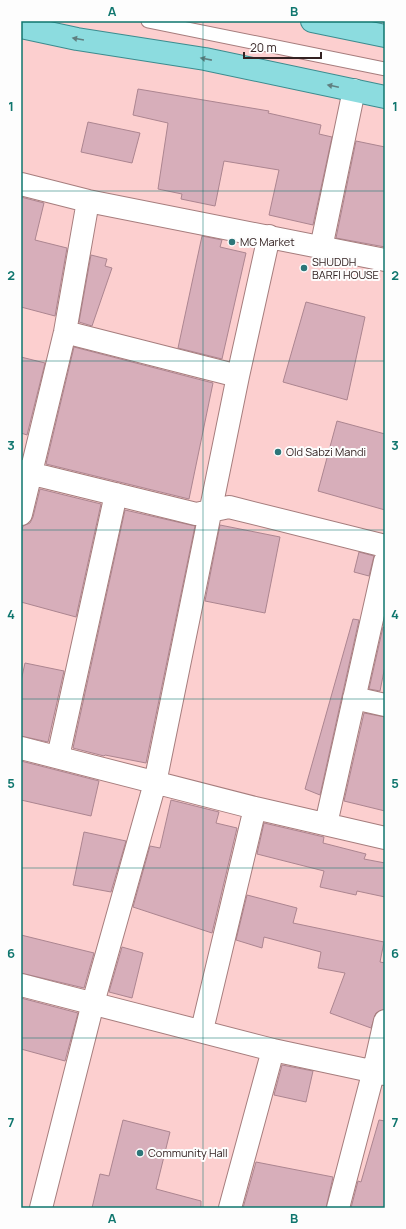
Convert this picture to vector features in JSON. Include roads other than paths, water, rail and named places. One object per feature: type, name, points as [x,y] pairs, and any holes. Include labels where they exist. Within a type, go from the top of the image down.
[{"type":"main road","points":[[312,21],[335,23],[385,36]]},
{"type":"main road","points":[[21,27],[77,39],[205,59],[385,97]]},
{"type":"street","points":[[320,248],[354,90]]},
{"type":"street","points":[[21,184],[88,201],[385,260]]},
{"type":"street","points":[[21,514],[26,472],[65,332],[88,201]]},
{"type":"street","points":[[41,1208],[93,1003],[156,783],[210,511],[269,236]]},
{"type":"street","points":[[65,332],[238,376]]},
{"type":"street","points":[[26,472],[196,514],[229,507],[385,546]]},
{"type":"street","points":[[58,757],[116,494]]},
{"type":"street","points":[[326,824],[354,698],[379,617],[385,561]]},
{"type":"street","points":[[354,698],[385,705]]},
{"type":"street","points":[[21,748],[255,808],[385,838]]},
{"type":"street","points":[[202,1030],[255,808]]},
{"type":"street","points":[[21,985],[202,1030],[273,1050],[380,1072]]},
{"type":"street","points":[[338,1208],[380,1072],[385,1021]]},
{"type":"street","points":[[230,1208],[273,1050]]},
{"type":"lane","points":[[148,21],[385,69]]},
{"type":"place","name":"MG Market","points":[[232,242]]},
{"type":"place","name":"SHUDDH BARFI HOUSE","points":[[304,268]]},
{"type":"place","name":"Old Sabzi Mandi","points":[[278,452]]},
{"type":"place","name":"Community Hall","points":[[140,1153]]}]
